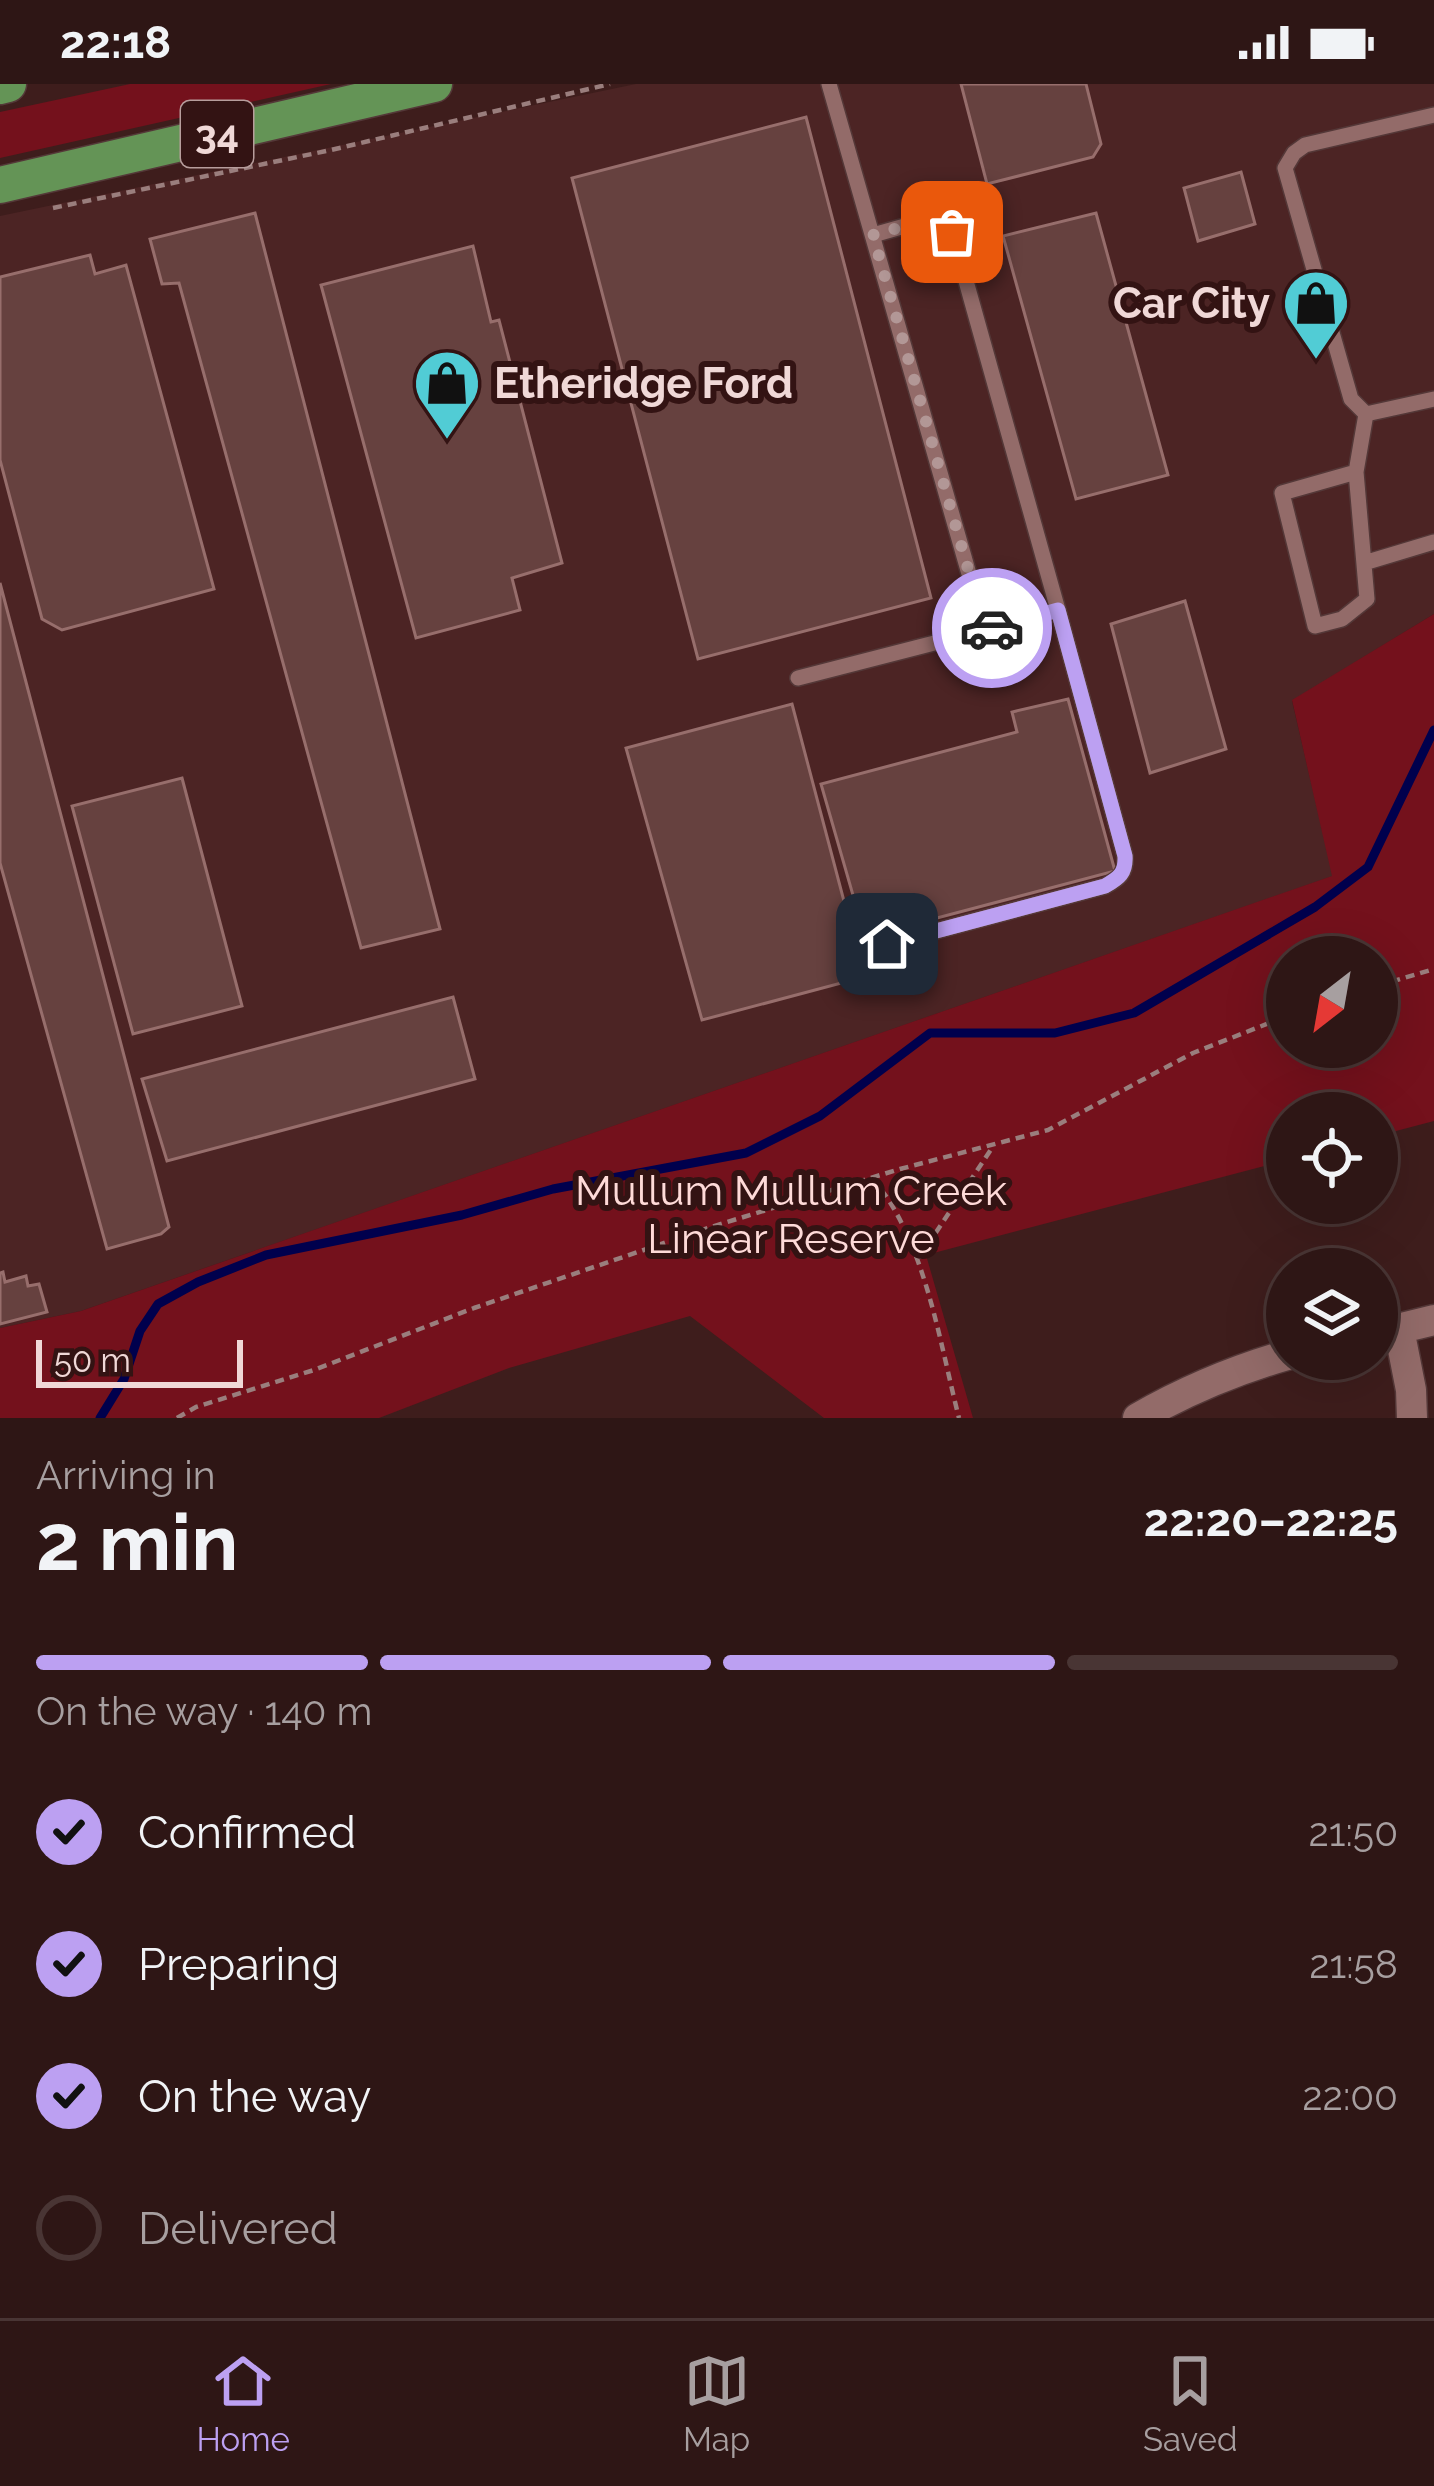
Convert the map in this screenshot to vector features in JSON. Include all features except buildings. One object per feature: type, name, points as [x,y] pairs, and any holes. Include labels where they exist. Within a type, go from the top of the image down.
[{"type":"highway","name":"34","points":[[0,185],[434,84]]},
{"type":"street","points":[[1398,1329],[1434,1320]]},
{"type":"street","points":[[1398,1356],[1412,1390],[1412,1418]]},
{"type":"street","points":[[1138,1418],[1225,1376],[1266,1362]]},
{"type":"lane","points":[[830,84],[985,629]]},
{"type":"lane","points":[[1366,414],[1351,399],[1285,168],[1305,145],[1434,115]]},
{"type":"lane","points":[[873,235],[933,218],[952,232],[1126,868],[1119,879],[1105,886],[887,944]]},
{"type":"lane","points":[[1366,414],[1434,399]]},
{"type":"lane","points":[[1356,472],[1282,493],[1315,626],[1342,619],[1367,599],[1356,472],[1366,414]]},
{"type":"lane","points":[[1364,563],[1434,542]]},
{"type":"lane","points":[[798,678],[1058,610]]},
{"type":"path","points":[[41,211],[331,150],[610,84]]},
{"type":"path","points":[[1398,980],[1434,969]]},
{"type":"path","points":[[177,1418],[711,1227],[1048,1130],[1193,1053],[1266,1024]]},
{"type":"path","points":[[919,1258],[994,1144]]},
{"type":"path","points":[[872,1178],[919,1258],[959,1418]]},
{"type":"shaded area","points":[[636,84],[1434,84],[1434,614],[1292,701],[1333,876],[81,1311],[0,1328],[0,216]]},
{"type":"green space","points":[[130,84],[331,84],[0,158],[0,112]]},
{"type":"green space","name":"Mullum Mullum Creek Linear Reserve","points":[[1434,614],[1434,1121],[1398,1130],[1398,1092],[1266,1092],[1266,1166],[926,1255],[973,1418],[824,1418],[690,1316],[509,1368],[379,1418],[0,1418],[0,1328],[81,1311],[1332,876],[1292,700]]},
{"type":"waterway","points":[[100,1418],[124,1379],[140,1331],[158,1304],[266,1255],[462,1215],[553,1189],[746,1153],[820,1116],[930,1033],[1055,1033],[1134,1013],[1315,907],[1368,867],[1434,730]]},
{"type":"way so far","points":[[952,232],[941,219],[933,218],[873,235],[985,629],[992,628]]},
{"type":"place","name":"Car City","points":[[1316,362]]},
{"type":"place","name":"Etheridge Ford","points":[[447,442]]},
{"type":"route","points":[[887,944],[1105,886],[1119,879],[1126,868],[1058,610],[992,628]]}]
